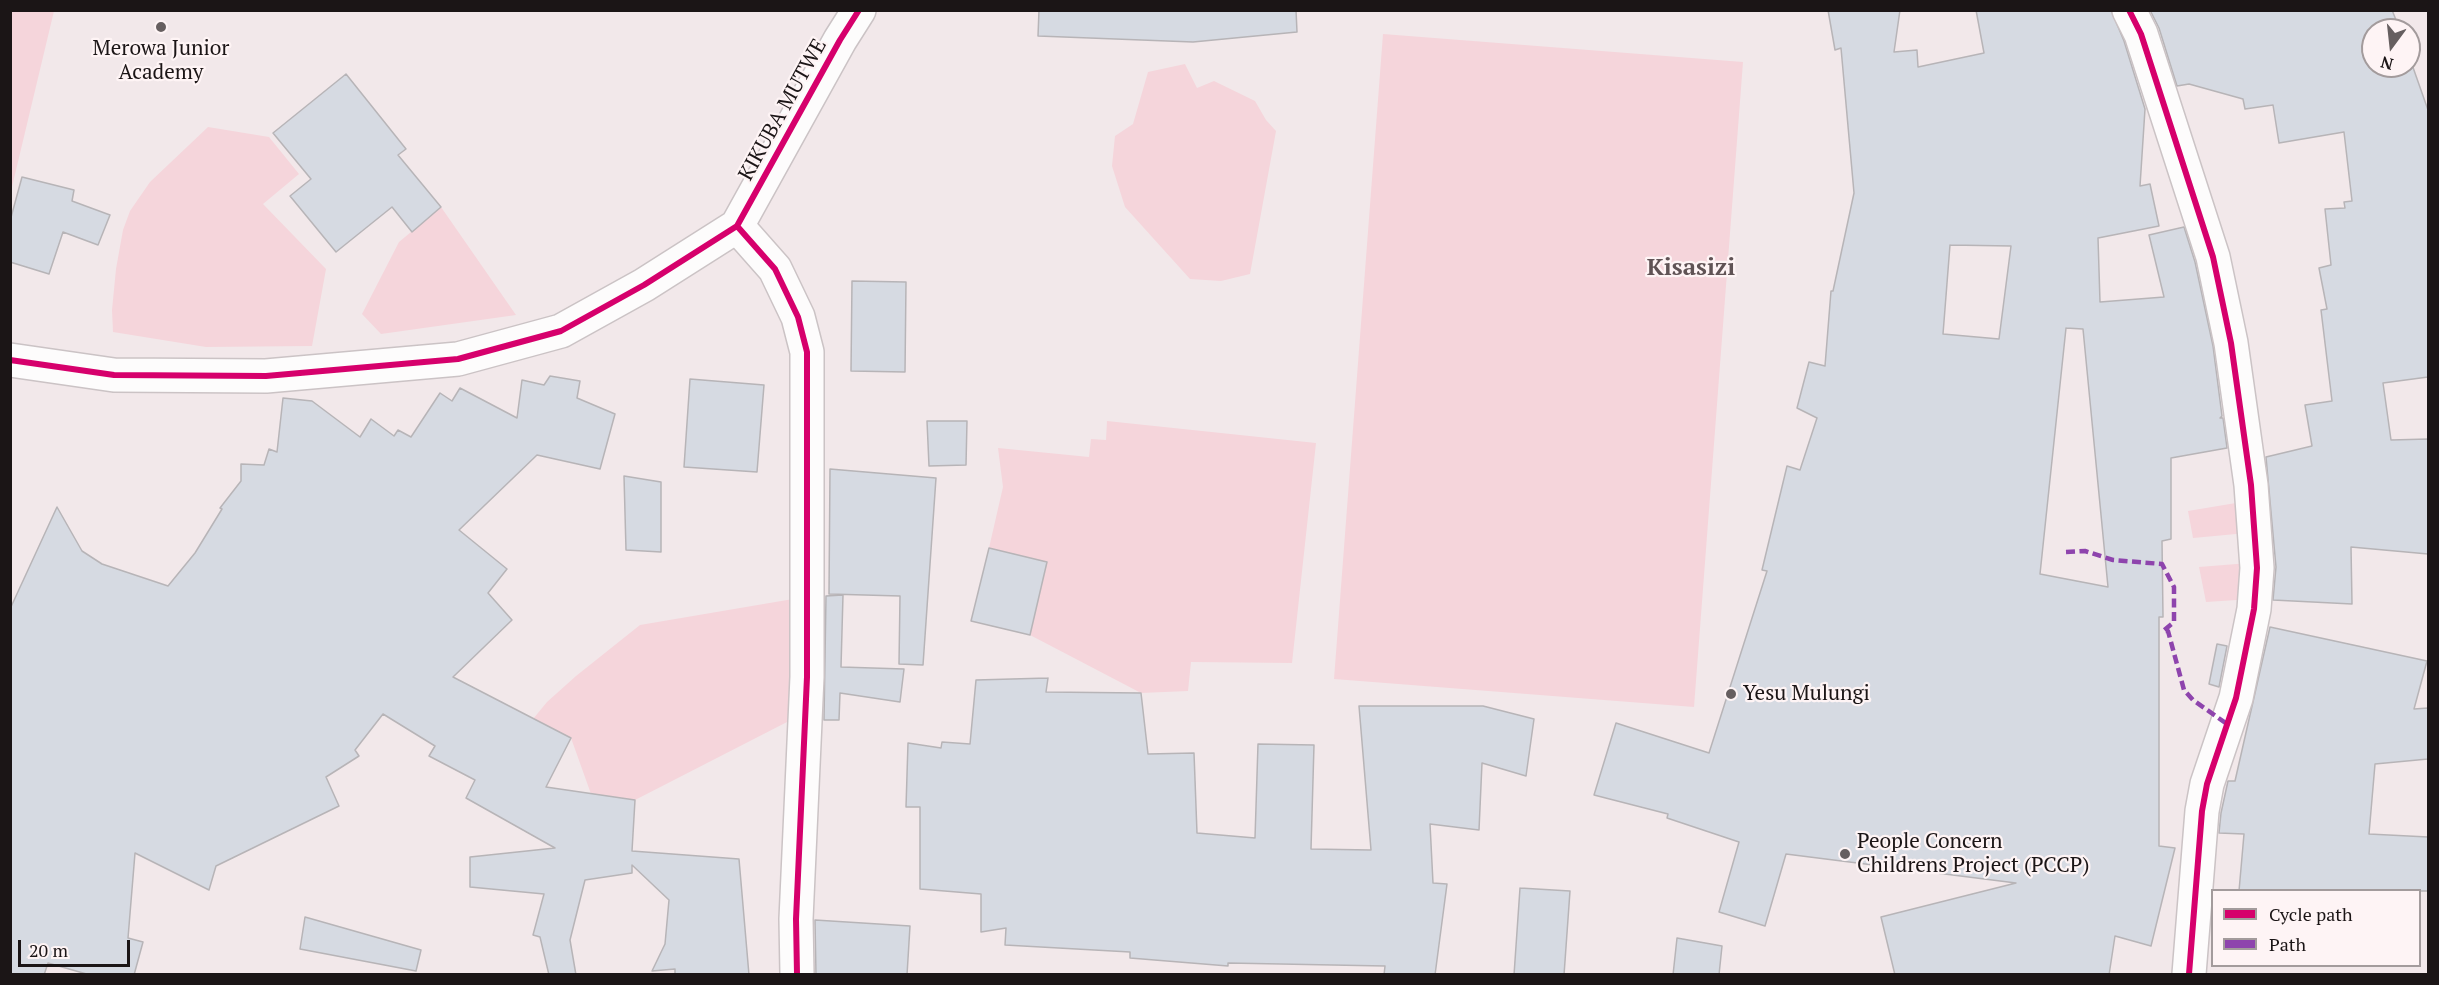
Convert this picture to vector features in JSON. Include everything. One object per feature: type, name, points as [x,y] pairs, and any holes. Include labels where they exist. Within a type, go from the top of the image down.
[{"type":"street","name":"KIKUBA MUTWE","points":[[737,226],[859,10]]},
{"type":"street","points":[[2129,10],[2141,34],[2213,257],[2231,343],[2251,485],[2257,568],[2254,609],[2236,698],[2207,784],[2202,811],[2188,975]]},
{"type":"street","points":[[10,360],[114,375],[266,376],[458,359],[561,331],[644,285],[737,226],[775,269],[798,317],[807,352],[808,654],[796,919],[797,975]]},
{"type":"shaded area","points":[[10,11],[54,11],[11,191]]},
{"type":"shaded area","points":[[1383,34],[1743,62],[1694,707],[1334,679]]},
{"type":"shaded area","points":[[1185,64],[1197,88],[1214,81],[1255,101],[1266,120],[1276,131],[1250,274],[1221,281],[1190,279],[1125,207],[1112,166],[1115,136],[1133,124],[1148,72]]},
{"type":"shaded area","points":[[208,127],[269,137],[299,174],[263,204],[326,269],[312,346],[206,347],[113,332],[112,310],[116,269],[123,230],[130,211],[150,182]]},
{"type":"shaded area","points":[[441,207],[516,315],[381,334],[362,314],[399,242]]},
{"type":"shaded area","points":[[1107,421],[1316,443],[1292,663],[1191,662],[1188,691],[1141,693],[1030,635],[1047,562],[989,548],[1003,487],[998,448],[1089,457],[1091,439],[1106,440]]},
{"type":"shaded area","points":[[2242,502],[2247,533],[2193,538],[2188,511]]},
{"type":"shaded area","points":[[2249,563],[2252,599],[2206,602],[2199,567]]},
{"type":"shaded area","points":[[793,599],[789,721],[635,800],[591,794],[571,738],[533,719],[547,702],[576,676],[640,625]]},
{"type":"building","points":[[1039,10],[1296,10],[1297,32],[1193,42],[1038,36]]},
{"type":"building","points":[[1828,10],[1900,10],[1894,52],[1917,50],[1918,67],[1984,53],[1976,10],[2111,10],[2124,41],[2145,109],[2140,186],[2150,184],[2159,226],[2098,238],[2100,302],[2164,297],[2149,235],[2184,227],[2195,262],[2213,346],[2222,416],[2220,418],[2223,418],[2227,448],[2171,458],[2171,539],[2162,541],[2163,617],[2159,617],[2159,846],[2175,848],[2151,946],[2115,936],[2109,975],[1895,975],[1881,917],[2016,883],[1786,854],[1765,926],[1719,912],[1739,842],[1667,818],[1668,814],[1594,795],[1616,723],[1709,753],[1767,571],[1762,570],[1787,466],[1800,470],[1817,418],[1797,408],[1809,362],[1825,366],[1831,291],[1833,291],[1854,193],[1841,48],[1835,50]],"holes":[[[1950,245],[2011,246],[1999,339],[1943,334]],[[2066,328],[2083,329],[2108,587],[2040,574]]]},
{"type":"building","points":[[2150,10],[2392,10],[2395,18],[2361,18],[2361,78],[2417,78],[2428,110],[2428,377],[2383,383],[2391,440],[2428,439],[2428,554],[2351,547],[2352,604],[2273,600],[2276,567],[2266,457],[2312,446],[2305,405],[2332,401],[2321,310],[2327,309],[2319,268],[2331,265],[2325,209],[2345,208],[2344,202],[2352,201],[2344,132],[2279,143],[2273,105],[2245,109],[2243,99],[2189,84],[2177,86],[2159,28]]},
{"type":"building","points":[[346,74],[406,149],[398,155],[441,207],[412,232],[392,207],[336,252],[290,196],[311,179],[273,133]]},
{"type":"building","points":[[22,177],[74,190],[72,201],[110,215],[98,245],[63,232],[49,274],[10,262],[10,221]]},
{"type":"building","points":[[852,281],[906,282],[905,372],[851,371]]},
{"type":"building","points":[[550,376],[580,381],[577,398],[615,414],[600,469],[537,455],[459,530],[507,569],[488,593],[512,620],[453,677],[571,738],[546,787],[635,800],[632,851],[739,859],[749,975],[675,975],[675,969],[652,971],[665,944],[669,900],[632,865],[632,873],[585,880],[570,940],[576,975],[549,975],[540,937],[533,935],[544,894],[470,887],[470,857],[555,848],[466,798],[475,780],[429,756],[435,746],[383,714],[355,750],[359,756],[326,777],[339,806],[216,866],[209,890],[135,853],[128,938],[143,942],[134,975],[90,975],[48,963],[44,975],[10,975],[10,609],[57,507],[82,551],[102,564],[168,586],[195,553],[222,509],[220,508],[241,481],[241,464],[264,465],[269,449],[277,452],[283,398],[312,401],[360,437],[371,419],[394,436],[398,430],[411,437],[440,393],[452,401],[460,388],[517,418],[522,380],[544,385]]},
{"type":"building","points":[[690,379],[764,385],[757,472],[684,467]]},
{"type":"building","points":[[927,421],[967,421],[966,465],[929,466]]},
{"type":"building","points":[[830,469],[936,478],[923,665],[899,664],[900,596],[829,594]]},
{"type":"building","points":[[624,476],[661,482],[661,552],[626,550]]},
{"type":"building","points":[[989,548],[1047,562],[1030,635],[971,621]]},
{"type":"building","points":[[843,595],[841,667],[904,669],[900,702],[840,693],[839,720],[824,720],[826,596]]},
{"type":"building","points":[[2270,627],[2427,661],[2414,709],[2428,708],[2428,759],[2375,764],[2369,834],[2428,837],[2428,891],[2421,891],[2421,889],[2239,889],[2244,834],[2219,833],[2228,781],[2235,781]]},
{"type":"building","points":[[2217,644],[2227,646],[2219,687],[2209,684]]},
{"type":"building","points":[[1048,678],[1046,692],[1141,693],[1148,754],[1194,753],[1197,833],[1255,838],[1258,744],[1314,745],[1311,849],[1371,850],[1359,706],[1483,706],[1534,719],[1526,776],[1482,763],[1479,830],[1430,824],[1433,883],[1447,884],[1435,975],[1384,975],[1385,966],[1228,963],[1228,966],[1130,958],[1130,952],[1005,945],[1006,928],[981,932],[981,894],[920,889],[920,807],[906,807],[908,743],[941,748],[942,742],[970,744],[976,680]]},
{"type":"building","points":[[1520,888],[1570,891],[1564,975],[1514,975]]},
{"type":"building","points":[[305,917],[421,950],[416,971],[300,949]]},
{"type":"building","points":[[815,920],[910,926],[907,975],[816,975]]},
{"type":"building","points":[[1677,938],[1722,946],[1719,975],[1673,975]]},
{"type":"marked path","points":[[2066,552],[2085,551],[2113,560],[2162,564],[2174,587],[2174,622],[2163,631],[2168,631],[2184,690],[2193,700],[2227,724]]},
{"type":"cycle path","points":[[10,360],[114,375],[266,376],[458,359],[561,331],[644,285],[737,226],[859,10]]},
{"type":"cycle path","points":[[2129,10],[2141,34],[2213,257],[2231,343],[2251,485],[2257,568],[2254,609],[2236,698],[2207,784],[2202,811],[2189,974]]},
{"type":"cycle path","points":[[737,226],[775,269],[798,317],[807,352],[807,677],[796,919],[797,974]]},
{"type":"place","name":"Merowa Junior Academy","points":[[161,27]]},
{"type":"place","name":"Yesu Mulungi","points":[[1731,694]]},
{"type":"place","name":"People Concern Childrens Project (PCCP)","points":[[1845,854]]},
{"type":"district","name":"Kisasizi","points":[[1691,268]]}]
